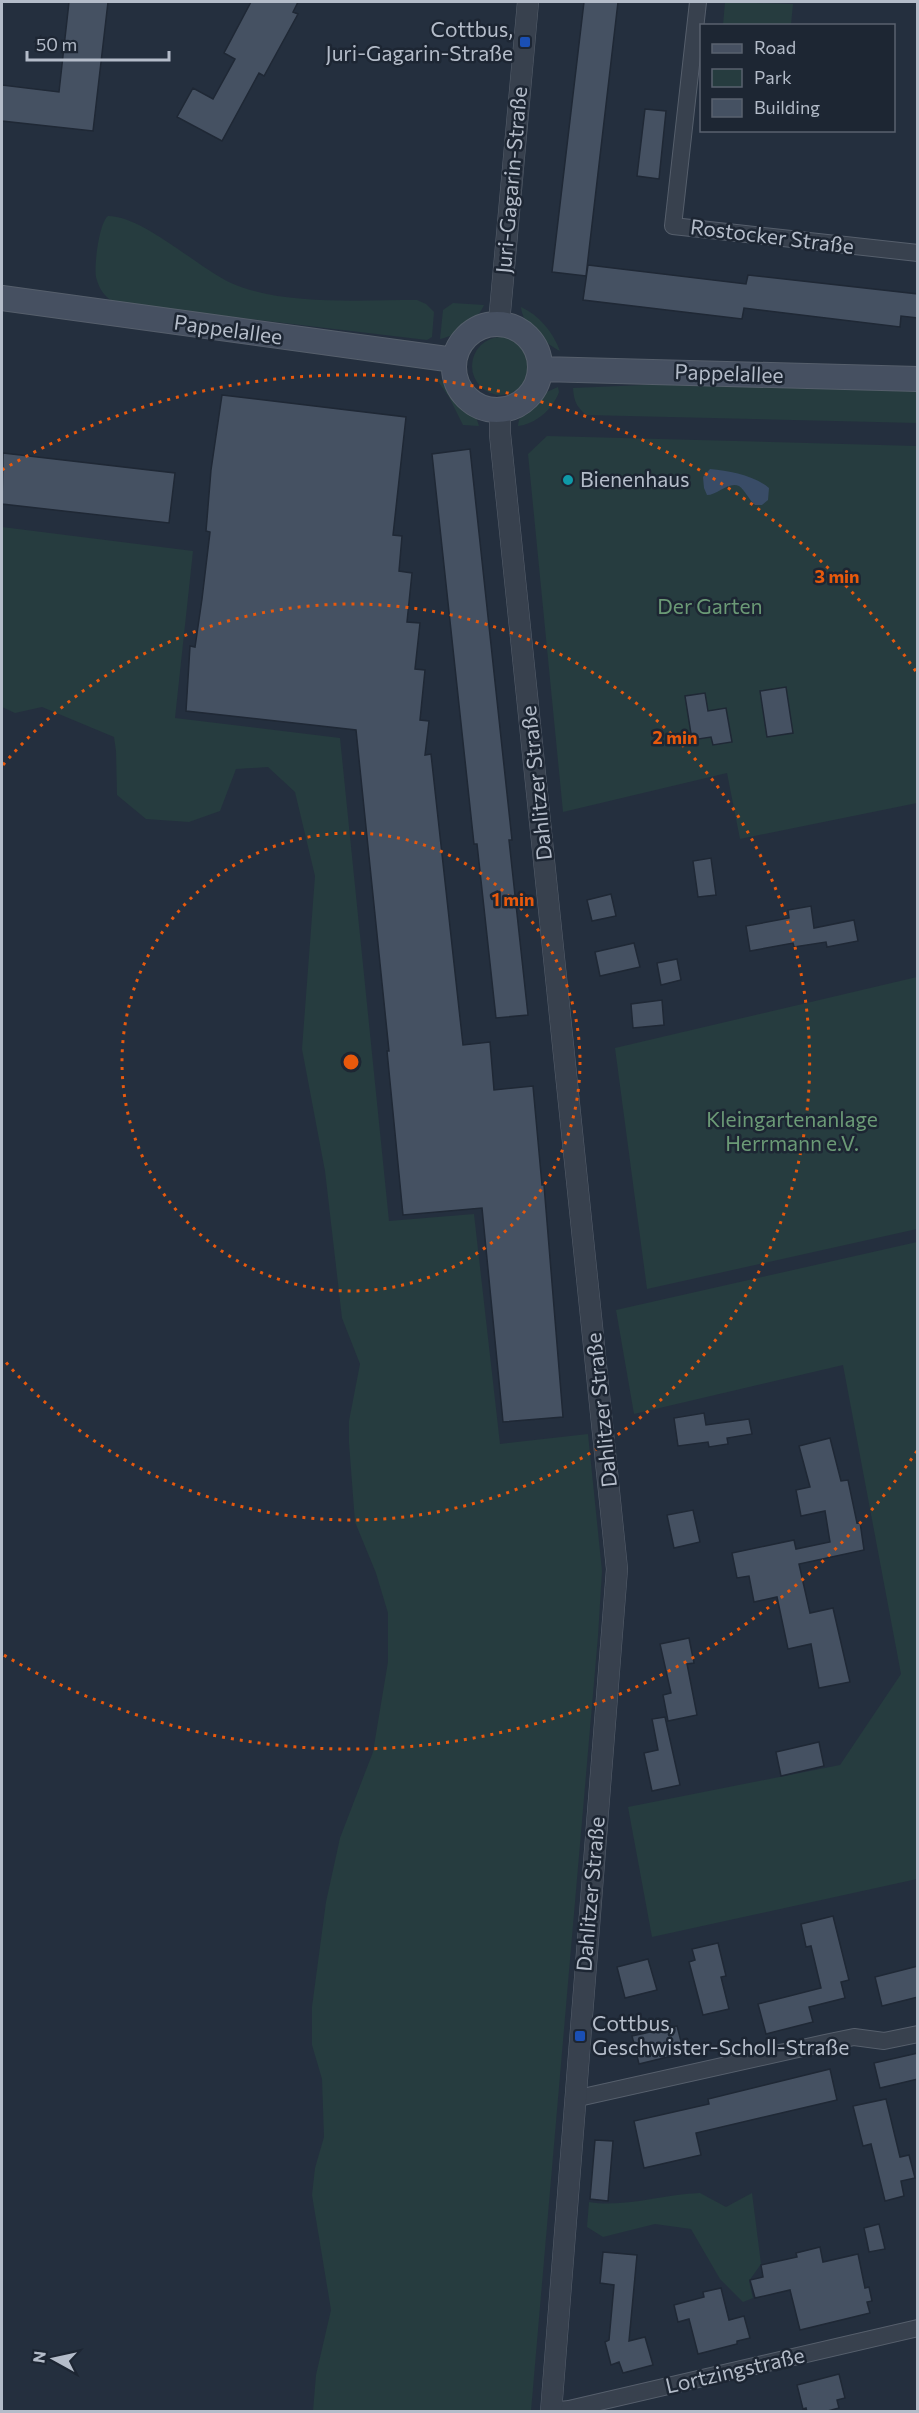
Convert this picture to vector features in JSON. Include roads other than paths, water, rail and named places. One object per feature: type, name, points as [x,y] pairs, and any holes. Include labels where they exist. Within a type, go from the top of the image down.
[{"type":"main road","name":"Pappelallee","points":[[2,298],[454,360]]},
{"type":"main road","points":[[499,323],[514,327],[528,336],[540,357],[541,369],[535,388],[525,400],[514,407],[500,410],[487,409],[474,404],[463,394],[457,383],[454,360],[460,344],[471,332],[484,325],[499,323]]},
{"type":"main road","name":"Pappelallee","points":[[541,369],[918,379]]},
{"type":"street","name":"Juri-Gagarin-Straße","points":[[499,323],[528,2]]},
{"type":"street","name":"Rostocker Straße","points":[[698,2],[673,226],[918,253]]},
{"type":"street","name":"Dahlitzer Straße","points":[[500,410],[617,1569],[551,2411]]},
{"type":"street","points":[[574,2099],[854,2037],[885,2041],[918,2034]]},
{"type":"street","name":"Lortzingstraße","points":[[551,2411],[569,2409],[918,2328]]},
{"type":"water","points":[[710,469],[733,472],[756,480],[769,488],[768,500],[762,505],[755,505],[739,486],[735,485],[707,495],[703,477]]},
{"type":"place","name":"Cottbus, Juri-Gagarin-Straße","points":[[525,42]]},
{"type":"place","name":"Bienenhaus","points":[[568,480]]},
{"type":"place","name":"Cottbus, Geschwister-Scholl-Straße","points":[[580,2036]]},
{"type":"park label","name":"Der Garten","points":[[710,607]]},
{"type":"park label","name":"Kleingartenanlage Herrmann e.V.","points":[[792,1132]]}]
